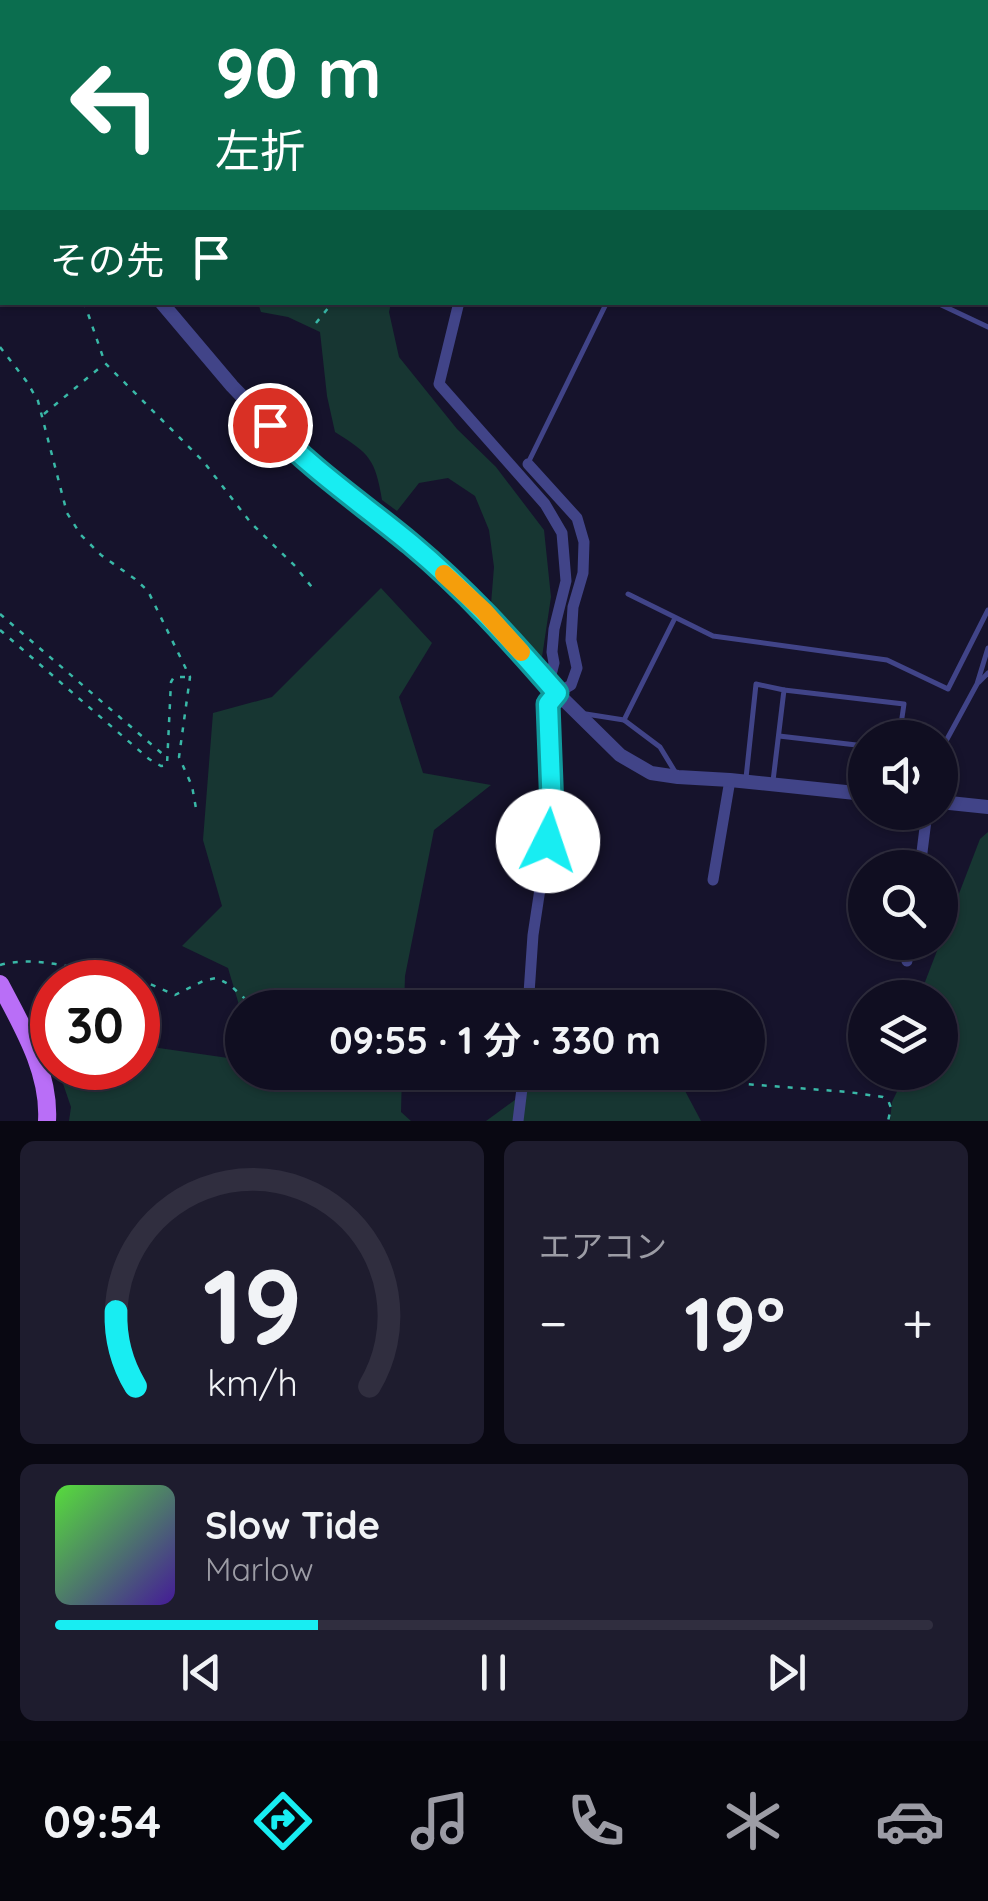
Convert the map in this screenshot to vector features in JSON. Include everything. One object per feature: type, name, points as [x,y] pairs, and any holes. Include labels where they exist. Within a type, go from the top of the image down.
[{"type":"main road","points":[[0,984],[41,1071],[48,1121]]},
{"type":"street","points":[[164,305],[232,386],[288,444],[413,546],[484,611],[620,756],[651,773],[848,792]]},
{"type":"street","points":[[458,305],[440,384],[546,504],[562,533],[566,581],[554,630],[553,688],[548,704],[552,810],[533,935],[529,990]]},
{"type":"street","points":[[528,464],[577,518],[584,542],[583,572],[573,608],[571,640],[576,668],[572,685],[553,688]]},
{"type":"street","points":[[713,880],[738,780]]},
{"type":"street","points":[[958,804],[988,807]]},
{"type":"street","points":[[518,1121],[522,1090]]},
{"type":"lane","points":[[528,464],[607,305]]},
{"type":"lane","points":[[942,305],[988,326]]},
{"type":"lane","points":[[628,594],[713,636],[887,660],[948,689],[985,624],[988,610]]},
{"type":"lane","points":[[624,720],[675,618]]},
{"type":"lane","points":[[957,720],[977,684],[988,648]]},
{"type":"lane","points":[[977,684],[988,674]]},
{"type":"lane","points":[[738,780],[756,684],[904,704],[902,720]]},
{"type":"lane","points":[[773,784],[784,690]]},
{"type":"lane","points":[[580,714],[624,720],[660,747],[678,777]]},
{"type":"lane","points":[[778,736],[848,744]]},
{"type":"path","points":[[85,305],[105,363],[203,461],[250,523],[315,591]]},
{"type":"path","points":[[316,323],[331,305]]},
{"type":"path","points":[[0,347],[27,382],[43,415],[67,512],[82,536],[101,555],[148,591],[190,677],[179,757],[192,786],[197,814]]},
{"type":"path","points":[[43,415],[105,363]]},
{"type":"path","points":[[0,614],[167,758]]},
{"type":"path","points":[[0,630],[161,766],[167,758],[170,682],[174,677],[190,677]]},
{"type":"path","points":[[0,964],[30,962]]},
{"type":"path","points":[[160,988],[175,995],[216,978],[235,990]]},
{"type":"path","points":[[765,1086],[883,1097],[891,1108],[888,1121]]},
{"type":"path","points":[[522,1093],[529,1090]]},
{"type":"green space","points":[[259,305],[391,305],[399,357],[457,429],[496,467],[544,530],[551,597],[542,657],[491,604],[494,567],[489,530],[475,496],[448,478],[419,483],[397,511],[382,500],[369,459],[335,432],[320,332],[288,317],[261,312]]},
{"type":"green space","points":[[381,588],[432,643],[399,697],[423,773],[491,785],[434,830],[405,990],[235,990],[228,968],[182,946],[222,906],[203,840],[213,713],[272,697]]},
{"type":"green space","points":[[988,832],[988,1121],[890,1121],[898,1090],[958,1090],[958,980],[926,980],[933,960],[958,960],[958,896],[980,839]]},
{"type":"green space","points":[[160,1048],[225,1058],[225,1090],[402,1090],[401,1112],[411,1121],[69,1121],[71,1107],[65,1090],[160,1090]]},
{"type":"green space","points":[[528,1090],[685,1090],[701,1121],[486,1121]]},
{"type":"slow traffic","points":[[444,574],[521,652]]},
{"type":"route","points":[[270,425],[305,460],[413,546],[484,611],[557,693],[548,704],[552,810],[548,841]]}]
